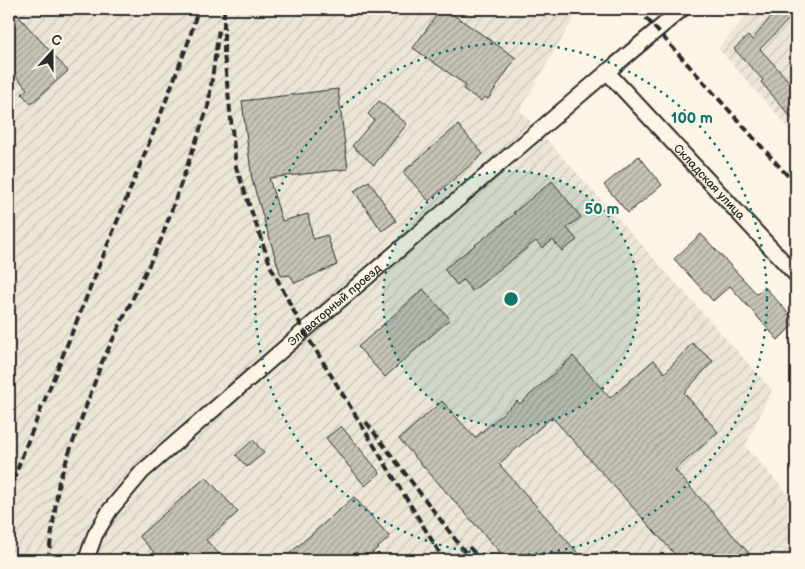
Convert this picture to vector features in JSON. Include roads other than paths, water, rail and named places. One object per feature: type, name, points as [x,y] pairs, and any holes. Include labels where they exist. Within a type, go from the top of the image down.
[{"type":"street","points":[[607,72],[682,9]]},
{"type":"street","name":"Складская улица","points":[[607,72],[796,275]]},
{"type":"street","name":"Элеваторный проезд","points":[[86,560],[95,535],[110,510],[142,472],[607,72]]},
{"type":"railway","points":[[9,492],[162,111],[189,40],[198,9]]},
{"type":"railway","points":[[224,9],[224,54],[236,167],[271,267],[304,331],[444,560]]},
{"type":"railway","points":[[638,9],[796,185]]},
{"type":"railway","points":[[48,560],[59,481],[102,362],[161,240],[208,107],[219,29]]},
{"type":"railway","points":[[366,422],[471,560]]},
{"type":"railway","points":[[469,547],[481,560]]}]
